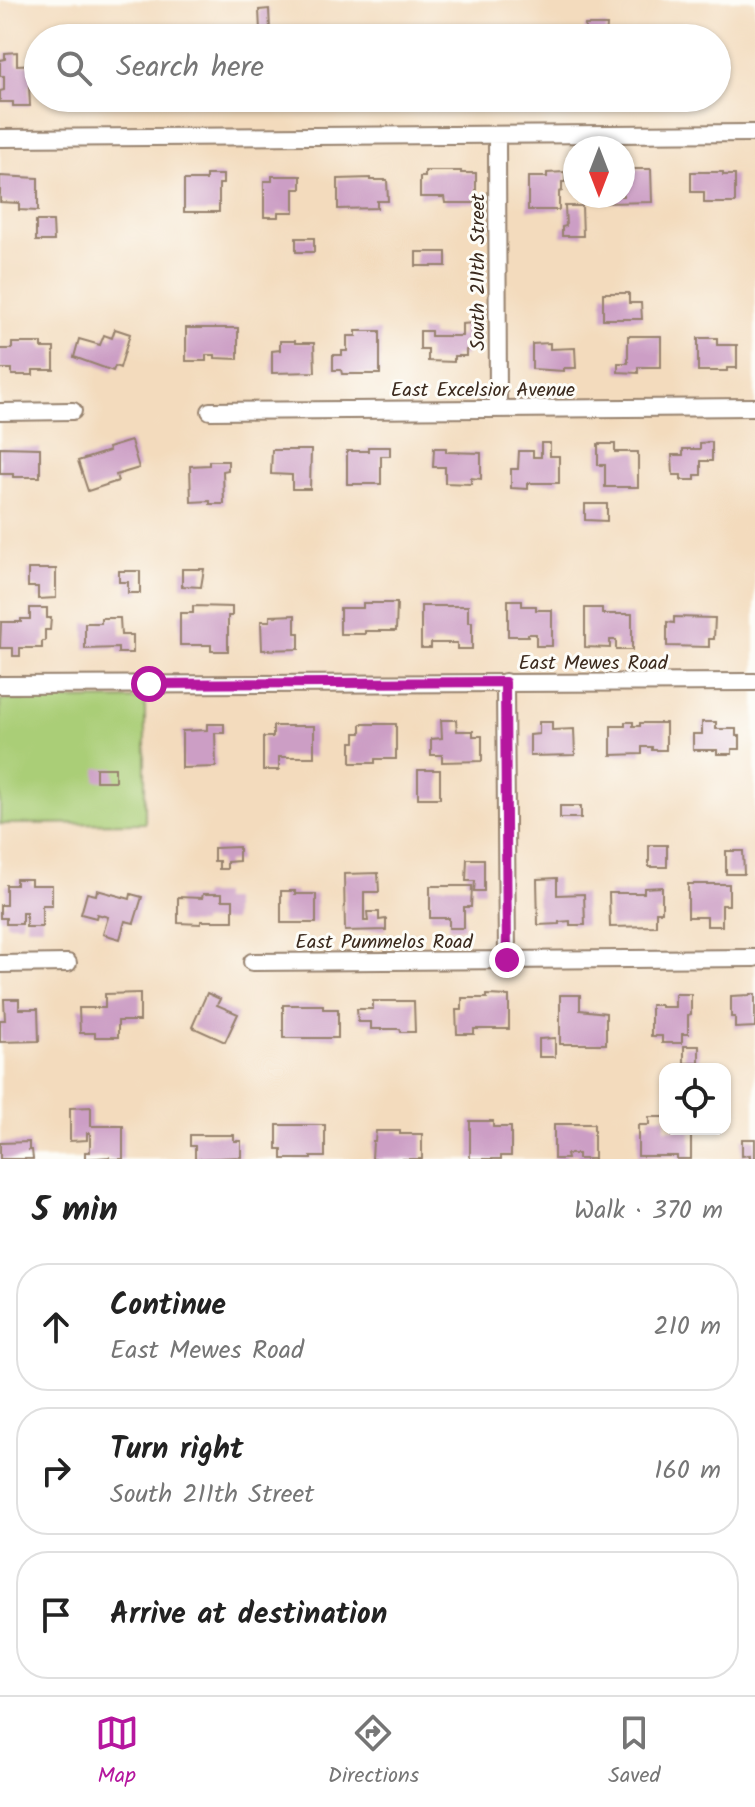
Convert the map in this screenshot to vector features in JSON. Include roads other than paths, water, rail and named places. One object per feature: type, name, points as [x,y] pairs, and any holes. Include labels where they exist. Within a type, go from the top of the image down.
[{"type":"street","points":[[0,138],[755,133]]},
{"type":"street","name":"South 211th Street","points":[[497,135],[498,409]]},
{"type":"street","name":"East Excelsior Avenue","points":[[210,411],[755,407]]},
{"type":"street","points":[[0,412],[73,411]]},
{"type":"street","points":[[505,682],[507,960]]},
{"type":"street","name":"East Mewes Road","points":[[0,685],[755,682]]},
{"type":"street","name":"East Pummelos Road","points":[[252,962],[755,958]]},
{"type":"street","points":[[0,964],[68,963]]}]
